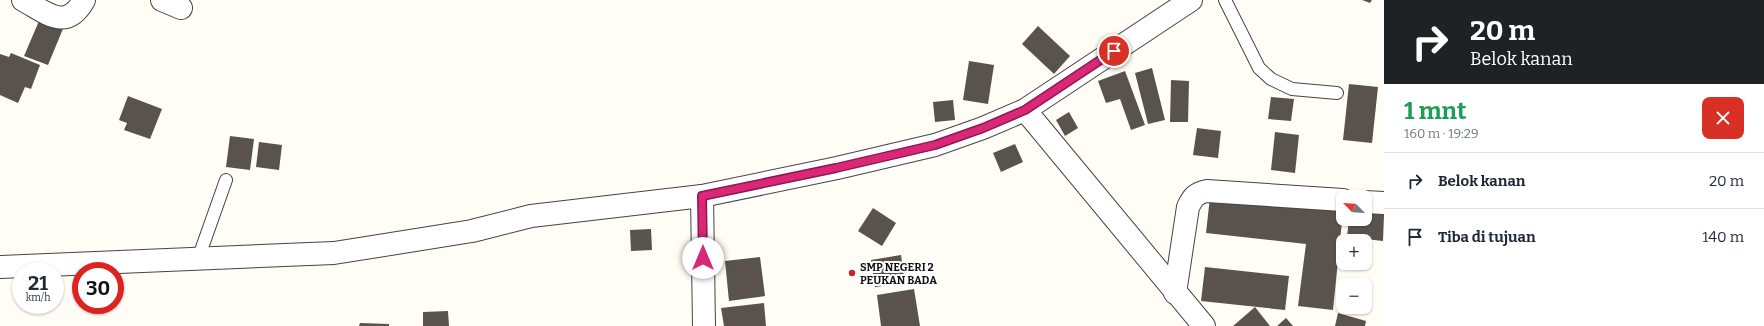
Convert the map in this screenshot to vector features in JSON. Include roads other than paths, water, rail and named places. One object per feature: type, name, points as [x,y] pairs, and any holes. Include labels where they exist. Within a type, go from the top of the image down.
[{"type":"street","points":[[23,0],[52,16],[63,18],[71,16],[78,10],[84,0]]},
{"type":"street","points":[[0,267],[334,253],[472,231],[531,216],[702,196],[836,168],[935,145],[983,128],[1025,110],[1191,0]]},
{"type":"street","points":[[1025,110],[1175,293],[1198,325]]},
{"type":"street","points":[[1175,293],[1188,207],[1192,199],[1198,193],[1207,191],[1336,200]]},
{"type":"street","points":[[702,196],[704,326]]},
{"type":"street","points":[[1372,202],[1384,203]]},
{"type":"lane","points":[[1225,0],[1259,68],[1271,80],[1292,89],[1337,93]]},
{"type":"lane","points":[[198,259],[226,180]]},
{"type":"place","name":"SMP NEGERI 2 PEUKAN BADA","points":[[852,273]]}]
